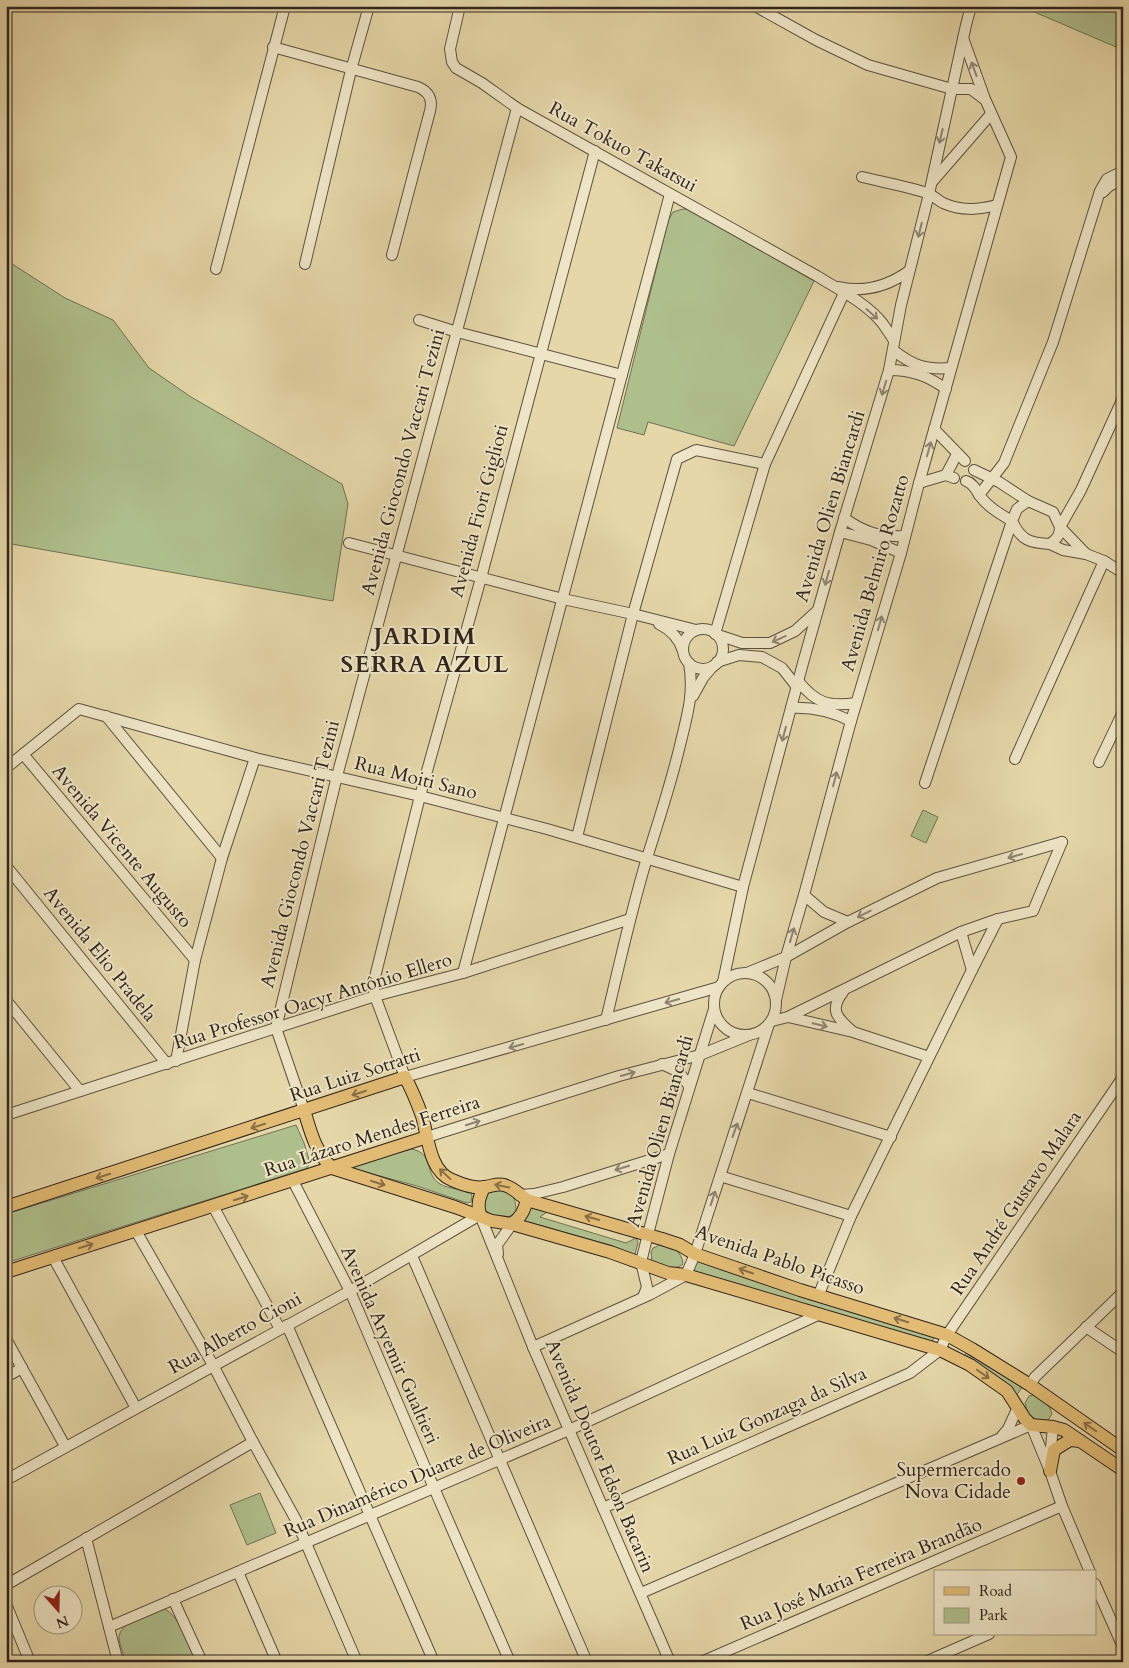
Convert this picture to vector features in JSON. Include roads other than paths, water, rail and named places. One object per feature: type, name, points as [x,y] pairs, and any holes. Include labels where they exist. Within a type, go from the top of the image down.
[{"type":"main road","name":"Rua Luiz Sotratti","points":[[6,1207],[405,1077]]},
{"type":"main road","name":"Avenida Fiori Giglioti","points":[[405,1077],[414,1092],[427,1137]]},
{"type":"main road","points":[[304,1110],[317,1149],[332,1168]]},
{"type":"main road","name":"Rua Lázaro Mendes Ferreira","points":[[6,1272],[427,1137]]},
{"type":"main road","name":"Avenida Pablo Picasso","points":[[427,1137],[436,1164],[444,1176],[451,1180],[484,1188],[493,1185],[503,1185],[511,1188],[523,1197],[648,1234],[680,1245],[695,1254],[800,1290],[819,1294],[947,1335],[1030,1385],[1123,1450]]},
{"type":"main road","name":"Avenida Pablo Picasso","points":[[332,1168],[501,1223],[512,1224],[641,1262],[668,1273],[686,1275],[940,1350],[970,1365],[1007,1391],[1024,1419],[1031,1425]]},
{"type":"main road","points":[[480,1215],[477,1207],[484,1188]]},
{"type":"main road","points":[[512,1224],[520,1218],[525,1209],[523,1197]]},
{"type":"main road","points":[[1018,1408],[1030,1385]]},
{"type":"main road","points":[[1053,1427],[1058,1412],[1056,1404]]},
{"type":"main road","points":[[1031,1425],[1064,1430],[1123,1470]]},
{"type":"main road","points":[[1050,1471],[1054,1450],[1070,1440],[1080,1441]]},
{"type":"street","points":[[216,269],[285,6]]},
{"type":"street","points":[[305,264],[369,6]]},
{"type":"street","name":"Rua Tokuo Takatsui","points":[[460,6],[450,49],[452,62],[456,68],[482,83],[516,108],[844,293],[871,312],[883,324],[894,345]]},
{"type":"street","points":[[755,6],[868,65],[952,89],[971,88],[985,100]]},
{"type":"street","name":"Avenida Olien Biancardi","points":[[721,985],[743,887],[797,684],[844,518],[889,370],[971,6]]},
{"type":"street","points":[[932,183],[992,114],[985,100],[963,38]]},
{"type":"street","points":[[273,47],[418,87],[425,90],[430,96],[432,104],[392,255]]},
{"type":"street","name":"Avenida Giocondo Vaccari Tezini","points":[[276,1028],[338,776],[516,108]]},
{"type":"street","name":"Avenida Belmiro Rozatto","points":[[776,1000],[786,957],[856,703],[905,536],[1011,157],[992,114]]},
{"type":"street","name":"Avenida Fiori Giglioti","points":[[405,1077],[375,996],[373,985],[420,796],[481,578],[595,151]]},
{"type":"street","points":[[979,495],[1004,462],[1053,342],[1098,198],[1107,179],[1123,171]]},
{"type":"street","points":[[862,177],[929,194],[941,202],[961,208],[983,209],[997,205]]},
{"type":"street","points":[[1098,198],[1108,186],[1115,183],[1123,183]]},
{"type":"street","points":[[464,973],[670,194]]},
{"type":"street","name":"Rua Tokuo Takatsui","points":[[831,285],[858,290],[872,288],[892,282],[910,270]]},
{"type":"street","points":[[715,634],[765,464],[844,293]]},
{"type":"street","points":[[419,320],[457,332],[622,375]]},
{"type":"street","points":[[894,345],[905,360],[920,366],[936,369],[951,368]]},
{"type":"street","points":[[889,370],[905,370],[920,374],[946,389]]},
{"type":"street","points":[[1050,544],[1060,533],[1060,527],[1075,502],[1123,398]]},
{"type":"street","points":[[934,429],[965,461]]},
{"type":"street","points":[[577,838],[633,614],[678,459],[696,450],[765,464]]},
{"type":"street","points":[[919,483],[950,476],[957,454]]},
{"type":"street","points":[[974,470],[1000,482],[1028,501],[1053,512],[1060,527],[1086,554]]},
{"type":"street","points":[[966,481],[971,482],[984,502],[1012,521],[1021,536],[1038,544],[1050,544],[1063,550],[1086,554],[1123,573]]},
{"type":"street","points":[[925,783],[1000,552],[1017,509],[1028,501]]},
{"type":"street","points":[[1053,512],[1075,502]]},
{"type":"street","points":[[844,518],[873,534],[889,537],[905,536]]},
{"type":"street","points":[[840,532],[871,540],[900,553]]},
{"type":"street","points":[[1000,552],[1021,536]]},
{"type":"street","points":[[349,543],[563,599],[696,630],[710,630],[720,638],[723,651],[703,678],[691,699]]},
{"type":"street","points":[[1015,759],[1104,562]]},
{"type":"street","points":[[715,634],[742,643],[770,643],[795,631],[818,610]]},
{"type":"street","points":[[606,1020],[630,919],[672,781],[691,699],[692,680],[689,663],[683,652],[680,640],[666,628],[649,618]]},
{"type":"street","points":[[683,652],[686,638],[696,630]]},
{"type":"street","points":[[689,663],[700,668],[739,656],[762,657],[782,668],[809,694],[823,702],[840,706],[856,703]]},
{"type":"street","name":"Rua Moiti Sano","points":[[23,754],[79,708],[255,758],[420,796],[577,838],[743,887]]},
{"type":"street","points":[[791,708],[822,709],[851,721]]},
{"type":"street","points":[[1099,762],[1123,712]]},
{"type":"street","points":[[106,716],[222,858]]},
{"type":"street","points":[[6,768],[23,754]]},
{"type":"street","name":"Avenida Vicente Augusto","points":[[23,754],[194,960]]},
{"type":"street","points":[[171,1063],[194,960],[222,858],[255,758]]},
{"type":"street","points":[[1062,842],[1033,911],[998,919],[962,932],[788,1017],[770,1023],[764,1030],[749,1035],[733,1033],[720,1024],[714,1009],[714,998],[721,985],[734,975],[747,973],[786,957],[848,922],[937,878],[1062,842]]},
{"type":"street","name":"Avenida Elio Pradela","points":[[6,866],[171,1063]]},
{"type":"street","points":[[804,895],[824,912],[848,922]]},
{"type":"street","name":"Rua Professor Oacyr Antônio Ellero","points":[[6,1115],[375,996],[464,973],[630,919]]},
{"type":"street","points":[[819,1294],[851,1216],[998,919]]},
{"type":"street","points":[[962,932],[972,970]]},
{"type":"street","points":[[533,1347],[649,1295],[686,1275],[695,1254],[728,1147],[776,1007],[776,1000],[771,987],[761,977],[747,973]]},
{"type":"street","name":"Rua Luiz Sotratti","points":[[405,1077],[721,985]]},
{"type":"street","points":[[844,990],[836,1001],[836,1008],[838,1016],[853,1032]]},
{"type":"street","points":[[6,1000],[80,1091]]},
{"type":"street","name":"Avenida Olien Biancardi","points":[[641,1262],[669,1154],[714,1009]]},
{"type":"street","points":[[788,1017],[853,1032],[930,1057]]},
{"type":"street","points":[[276,1028],[304,1110]]},
{"type":"street","name":"Rua Lázaro Mendes Ferreira","points":[[427,1137],[662,1064],[700,1055],[749,1035]]},
{"type":"street","points":[[662,1064],[679,1072],[689,1086]]},
{"type":"street","name":"Rua André Gustavo Malara","points":[[940,1350],[947,1335],[1123,1077]]},
{"type":"street","points":[[748,1093],[891,1137]]},
{"type":"street","points":[[523,1197],[563,1187],[669,1154]]},
{"type":"street","points":[[720,1176],[851,1216]]},
{"type":"street","name":"Avenida Aryemir Gualtieri","points":[[293,1181],[350,1291],[510,1662]]},
{"type":"street","points":[[213,1206],[284,1327],[434,1662]]},
{"type":"street","name":"Rua Alberto Cioni","points":[[6,1480],[350,1291],[480,1215]]},
{"type":"street","name":"Avenida Doutor Edson Bacarin","points":[[480,1215],[533,1347],[670,1662]]},
{"type":"street","name":"Avenida Doutor Edson Bacarin","points":[[498,1263],[497,1244],[512,1224]]},
{"type":"street","points":[[136,1231],[213,1365],[296,1520],[357,1662]]},
{"type":"street","points":[[412,1256],[587,1662]]},
{"type":"street","points":[[53,1257],[136,1408]]},
{"type":"street","points":[[641,1262],[647,1286],[642,1297]]},
{"type":"street","points":[[1030,1385],[1035,1377],[1123,1292]]},
{"type":"street","name":"Rua Dinamérico Duarte de Oliveira","points":[[109,1627],[569,1430],[820,1314]]},
{"type":"street","points":[[1086,1327],[1123,1352]]},
{"type":"street","points":[[6,1339],[65,1446]]},
{"type":"street","name":"Rua Luiz Gonzaga da Silva","points":[[603,1508],[910,1373],[940,1350]]},
{"type":"street","points":[[6,1377],[22,1368]]},
{"type":"street","points":[[1002,1437],[1018,1408]]},
{"type":"street","points":[[641,1594],[1031,1425],[1089,1570]]},
{"type":"street","points":[[1050,1471],[1053,1427]]},
{"type":"street","points":[[6,1585],[253,1442]]},
{"type":"street","name":"Rua José Maria Ferreira Brandão","points":[[701,1662],[1062,1506]]},
{"type":"street","points":[[86,1538],[118,1662]]},
{"type":"street","points":[[238,1572],[277,1662]]},
{"type":"street","points":[[1096,1587],[1123,1647]]},
{"type":"street","points":[[173,1600],[202,1662]]},
{"type":"street","points":[[6,1604],[30,1662]]},
{"type":"street","points":[[925,1662],[984,1636]]},
{"type":"place","name":"Supermercado Nova Cidade","points":[[1021,1481]]},
{"type":"district","name":"JARDIM SERRA AZUL","points":[[425,650]]}]
